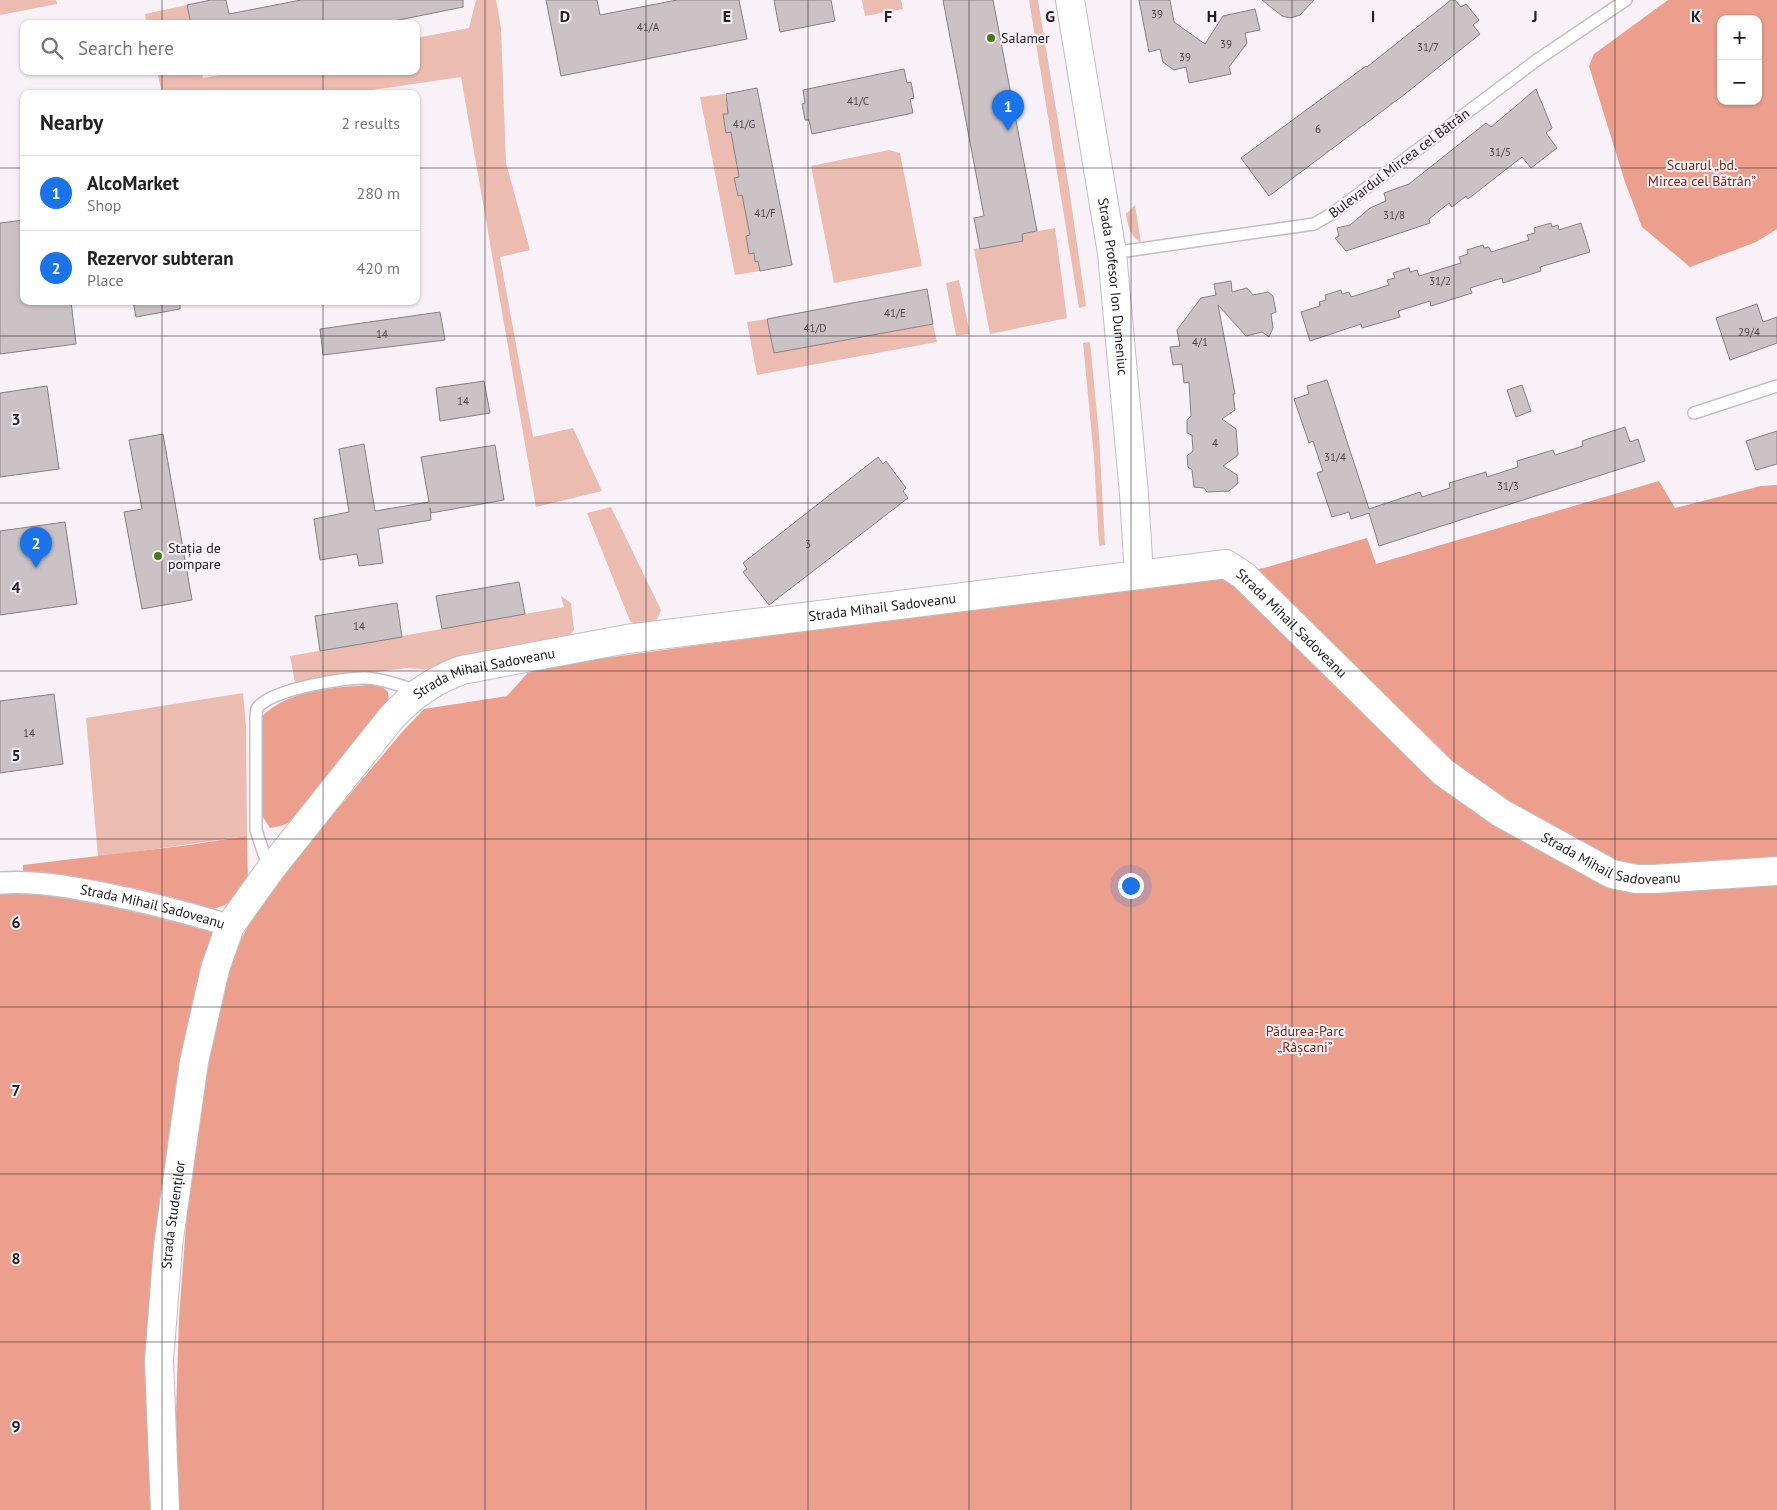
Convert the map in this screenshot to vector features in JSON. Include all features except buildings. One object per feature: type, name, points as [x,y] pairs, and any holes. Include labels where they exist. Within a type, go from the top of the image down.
[{"type":"main road","name":"Strada Profesor Ion Dumeniuc","points":[[1070,0],[1112,254],[1134,494],[1139,575]]},
{"type":"main road","name":"Strada Mihail Sadoveanu","points":[[230,926],[270,870],[404,703],[432,683],[462,670],[595,644],[684,631],[1226,564],[1243,576],[1443,772],[1501,814],[1612,874],[1654,879],[1777,871]]},
{"type":"main road","name":"Strada Studenților","points":[[165,1510],[159,1361],[168,1246],[194,1062],[215,969],[230,926]]},
{"type":"street","name":"Strada Mihail Sadoveanu","points":[[0,883],[54,884],[91,890],[196,914],[230,926]]},
{"type":"lane","name":"Bulevardul Mircea cel Bătrân","points":[[1112,254],[1314,224],[1333,213],[1537,60],[1626,0]]},
{"type":"lane","points":[[1694,413],[1777,386]]},
{"type":"lane","points":[[270,870],[256,830],[256,720],[258,708],[264,702],[283,693],[300,688],[364,678],[382,680],[420,691]]},
{"type":"shaded area","points":[[0,0],[56,0],[57,4],[0,15]]},
{"type":"shaded area","points":[[476,0],[496,0],[501,28],[506,163],[530,250],[500,257],[533,437],[573,428],[602,491],[536,507],[461,77],[372,90],[161,90],[158,75],[202,75],[203,78],[219,75],[420,75],[420,37],[469,28]]},
{"type":"shaded area","points":[[862,0],[901,0],[903,9],[865,16]]},
{"type":"shaded area","points":[[1029,0],[1038,0],[1069,188],[1086,306],[1079,308]]},
{"type":"shaded area","points":[[187,5],[190,20],[146,20],[145,14]]},
{"type":"shaded area","points":[[725,94],[728,114],[723,115],[726,132],[731,132],[738,164],[736,165],[739,177],[734,178],[737,195],[742,195],[750,235],[746,236],[749,254],[754,253],[755,261],[758,261],[760,271],[735,275],[700,97]]},
{"type":"shaded area","points":[[889,150],[900,153],[922,266],[834,283],[811,166]]},
{"type":"shaded area","points":[[1135,205],[1141,243],[1130,230],[1126,214]]},
{"type":"shaded area","points":[[1055,228],[1067,318],[990,334],[974,249],[1023,241],[1022,234]]},
{"type":"shaded area","points":[[959,280],[970,334],[956,336],[946,283]]},
{"type":"shaded area","points":[[767,319],[774,353],[933,324],[937,342],[757,375],[747,322]]},
{"type":"shaded area","points":[[1090,342],[1099,435],[1105,545],[1099,546],[1094,458],[1083,343]]},
{"type":"shaded area","points":[[611,507],[661,610],[658,617],[649,626],[641,628],[630,621],[587,513]]},
{"type":"shaded area","points":[[561,596],[571,603],[574,630],[564,643],[437,670],[406,668],[295,683],[290,656],[564,607]]},
{"type":"shaded area","points":[[243,693],[246,727],[247,836],[98,857],[86,718]]},
{"type":"green space","name":"Scuarul „bd. Mircea cel Bătrân”","points":[[1668,0],[1777,0],[1777,229],[1756,242],[1690,267],[1642,227],[1625,182],[1589,66],[1594,54]]},
{"type":"green space","name":"Pădurea-Parc „Râșcani”","points":[[1659,481],[1675,508],[1761,486],[1777,485],[1777,1510],[178,1510],[176,1413],[179,1318],[188,1198],[206,1065],[228,965],[250,922],[275,883],[403,731],[424,709],[507,696],[532,668],[1264,568],[1367,538],[1376,564]]},
{"type":"green space","points":[[379,684],[388,692],[389,701],[295,821],[270,828],[261,814],[262,716],[274,706],[302,694],[333,688]]},
{"type":"green space","points":[[247,836],[248,885],[235,901],[214,909],[23,873],[23,865]]},
{"type":"green space","points":[[0,893],[70,893],[194,921],[212,931],[212,945],[189,1017],[154,1253],[146,1338],[147,1419],[152,1510],[0,1510]]},
{"type":"place","name":"Salamer","points":[[991,38]]},
{"type":"place","name":"AlcoMarket","points":[[1008,131]]},
{"type":"place","name":"Stația de pompare","points":[[158,556]]},
{"type":"place","name":"Rezervor subteran","points":[[36,568]]}]
